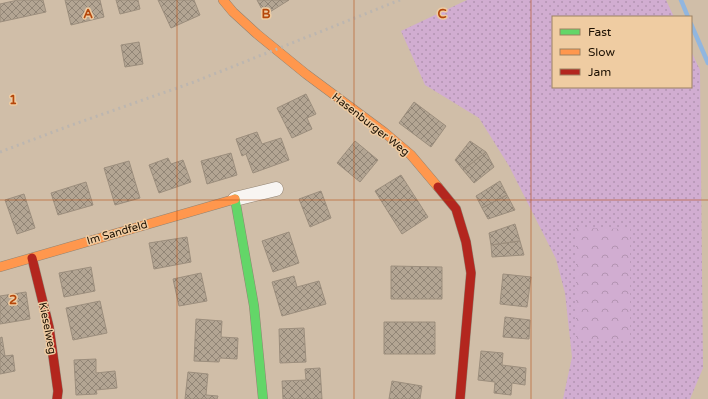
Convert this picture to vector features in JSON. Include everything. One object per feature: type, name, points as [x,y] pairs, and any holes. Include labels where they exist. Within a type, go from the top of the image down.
[{"type":"street","name":"Hasenburger Weg","points":[[223,0],[233,12],[257,34],[306,74],[384,132],[411,155],[456,209],[466,242],[471,273],[460,399]]},
{"type":"street","name":"Im Sandfeld","points":[[0,267],[134,227],[276,189]]},
{"type":"street","points":[[235,199],[254,306],[263,399]]},
{"type":"street","name":"Kieselweg","points":[[32,258],[49,327],[58,391],[57,399]]},
{"type":"green space","points":[[467,0],[666,0],[674,16],[552,16],[552,88],[692,88],[692,53],[700,70],[703,368],[690,399],[563,399],[572,357],[565,293],[556,259],[509,166],[479,118],[425,85],[401,31]]},
{"type":"green space","points":[[576,228],[630,229],[630,340],[576,340]]},
{"type":"building","points":[[18,0],[43,0],[46,12],[0,22],[0,4]]},
{"type":"building","points":[[65,0],[100,0],[104,17],[71,25]]},
{"type":"building","points":[[116,0],[138,0],[140,9],[120,14]]},
{"type":"building","points":[[158,0],[194,0],[200,15],[171,28]]},
{"type":"building","points":[[257,0],[289,0],[265,15]]},
{"type":"building","points":[[139,42],[143,64],[125,67],[121,45]]},
{"type":"building","points":[[306,94],[316,114],[307,118],[312,129],[292,138],[277,108]]},
{"type":"building","points":[[414,102],[446,126],[431,147],[399,123]]},
{"type":"building","points":[[257,132],[262,144],[281,138],[289,160],[253,173],[246,154],[242,156],[236,139]]},
{"type":"building","points":[[355,141],[378,160],[360,182],[337,163]]},
{"type":"building","points":[[470,141],[486,152],[463,170],[455,160]]},
{"type":"building","points":[[486,152],[494,167],[474,183],[463,170]]},
{"type":"building","points":[[231,153],[237,175],[207,184],[201,161]]},
{"type":"building","points":[[168,158],[171,164],[183,160],[191,182],[159,193],[149,165]]},
{"type":"building","points":[[129,161],[140,198],[115,205],[104,168]]},
{"type":"building","points":[[401,175],[428,217],[402,234],[375,191]]},
{"type":"building","points":[[500,181],[507,195],[482,208],[476,196]]},
{"type":"building","points":[[86,182],[93,205],[58,215],[51,193]]},
{"type":"building","points":[[321,191],[331,218],[310,227],[299,199]]},
{"type":"building","points":[[24,194],[35,228],[17,234],[5,200]]},
{"type":"building","points":[[507,195],[515,210],[488,219],[482,208]]},
{"type":"building","points":[[515,224],[520,241],[491,245],[489,233]]},
{"type":"building","points":[[289,232],[299,263],[273,272],[262,241]]},
{"type":"building","points":[[187,237],[191,262],[154,269],[149,243]]},
{"type":"building","points":[[520,241],[524,255],[492,257],[491,245]]},
{"type":"building","points":[[391,266],[442,267],[442,299],[391,299]]},
{"type":"building","points":[[91,267],[95,291],[64,297],[59,273]]},
{"type":"building","points":[[201,273],[207,301],[179,306],[173,279]]},
{"type":"building","points":[[503,274],[531,277],[527,307],[500,304]]},
{"type":"building","points":[[294,276],[297,287],[319,281],[326,304],[282,316],[272,282]]},
{"type":"building","points":[[26,292],[30,319],[0,324],[0,296]]},
{"type":"building","points":[[100,301],[107,333],[73,340],[66,308]]},
{"type":"building","points":[[505,317],[530,320],[529,339],[503,337]]},
{"type":"building","points":[[196,319],[222,321],[221,337],[238,338],[237,359],[220,358],[219,362],[194,361]]},
{"type":"building","points":[[384,322],[435,322],[435,354],[384,354]]},
{"type":"building","points":[[304,328],[306,362],[280,363],[279,329]]},
{"type":"building","points":[[2,337],[5,356],[13,355],[15,371],[0,374],[0,338]]},
{"type":"building","points":[[481,351],[503,353],[502,365],[526,368],[525,385],[512,383],[511,395],[494,393],[495,382],[478,380]]},
{"type":"building","points":[[96,359],[96,373],[115,371],[117,388],[96,390],[97,394],[76,395],[74,360]]},
{"type":"building","points":[[320,368],[322,399],[283,399],[282,381],[306,380],[305,369]]},
{"type":"building","points":[[188,372],[208,374],[206,395],[218,396],[217,399],[185,399]]},
{"type":"building","points":[[392,381],[422,386],[420,399],[389,399]]},
{"type":"waterway","points":[[681,0],[688,16]]},
{"type":"waterway","points":[[692,26],[708,63]]},
{"type":"railway","points":[[0,152],[194,82],[400,0]]},
{"type":"traffic: fast","points":[[235,199],[254,306],[263,399]]},
{"type":"traffic: slow","points":[[223,0],[233,12],[257,34],[306,74],[384,132],[411,155],[438,187]]},
{"type":"traffic: slow","points":[[0,267],[235,199]]},
{"type":"traffic: jam","points":[[438,187],[456,209],[466,242],[471,273],[460,399]]},
{"type":"traffic: jam","points":[[32,258],[49,327],[58,391],[57,399]]}]
